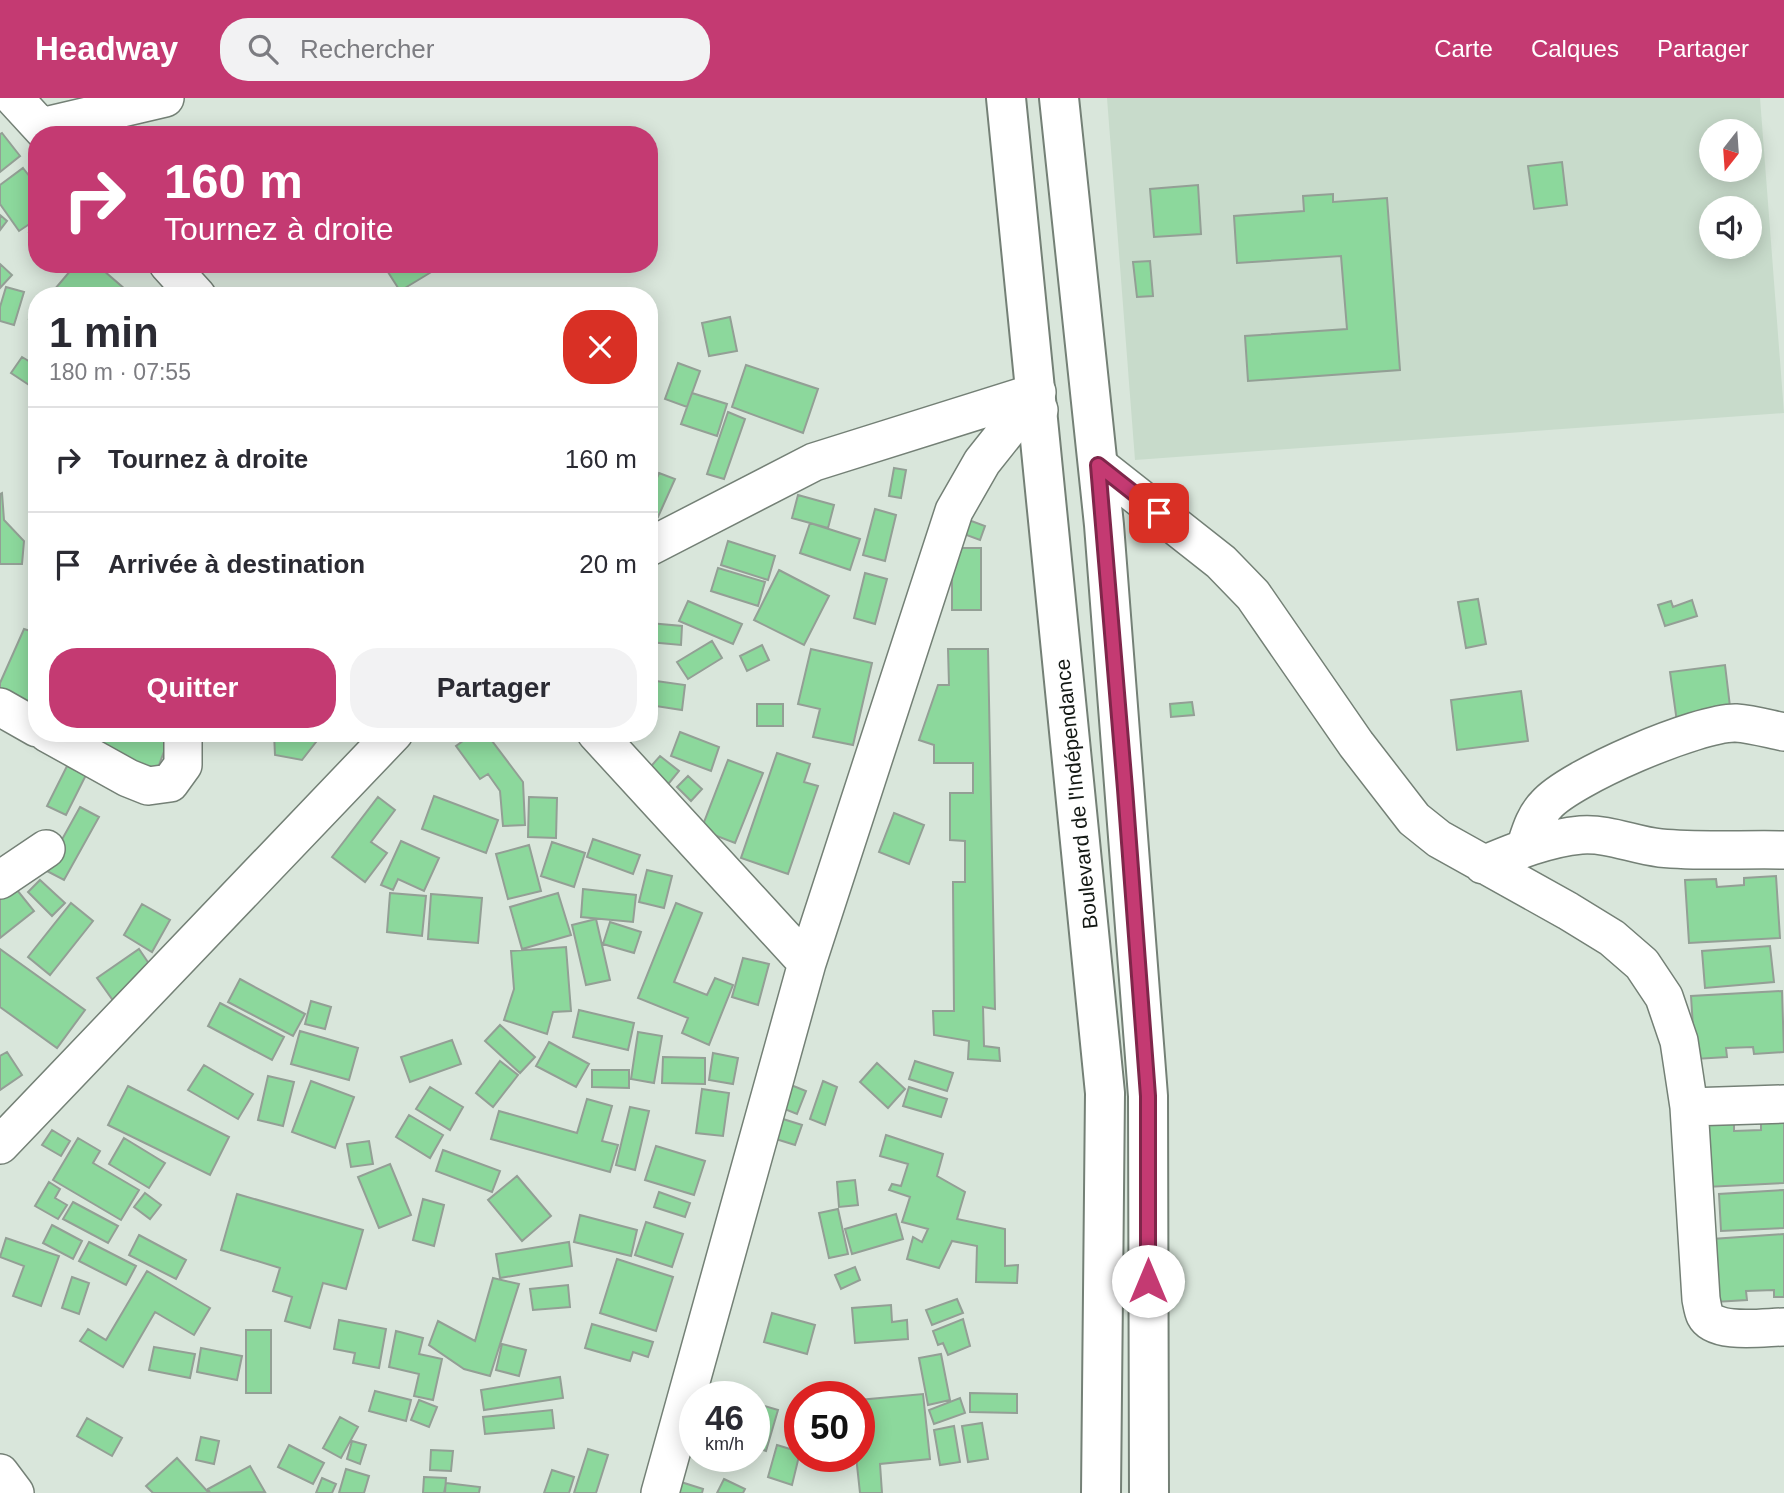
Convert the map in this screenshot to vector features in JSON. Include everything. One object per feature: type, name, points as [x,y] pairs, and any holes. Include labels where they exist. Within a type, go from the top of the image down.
[{"type":"main road","name":"Boulevard de l'Indépendance","points":[[1006,98],[1105,1093],[1101,1493]]},
{"type":"main road","points":[[1059,98],[1098,465],[1148,1096],[1149,1493]]},
{"type":"street","points":[[14,98],[39,126]]},
{"type":"street","points":[[62,126],[165,98]]},
{"type":"street","points":[[176,273],[189,287]]},
{"type":"street","points":[[658,542],[814,462],[1038,401]]},
{"type":"street","points":[[660,1493],[807,962],[954,511],[982,462],[1017,418],[1038,401]]},
{"type":"street","points":[[1098,465],[1229,570],[1253,595],[1356,744],[1413,819],[1439,839],[1590,924],[1612,938],[1642,964],[1664,997],[1679,1041],[1689,1107],[1701,1299],[1705,1317],[1717,1326],[1784,1326]]},
{"type":"street","points":[[0,706],[28,723]]},
{"type":"street","points":[[1525,848],[1535,818],[1546,804],[1562,790],[1630,755],[1711,727],[1736,723],[1784,733]]},
{"type":"street","points":[[63,742],[128,778],[148,786],[170,783],[183,765],[183,742]]},
{"type":"street","points":[[0,1145],[385,742]]},
{"type":"street","points":[[604,742],[807,962]]},
{"type":"street","points":[[1483,865],[1525,848],[1558,839],[1600,835],[1669,849],[1784,850]]},
{"type":"street","points":[[0,880],[46,849]]},
{"type":"street","points":[[1689,1107],[1784,1104]]},
{"type":"street","points":[[0,1474],[15,1493]]},
{"type":"shaded area","points":[[1107,98],[1760,98],[1762,119],[1699,119],[1699,182],[1762,182],[1762,124],[1784,413],[1135,460]]},
{"type":"building","points":[[2,133],[20,156],[0,172],[0,134]]},
{"type":"building","points":[[1562,162],[1567,205],[1534,209],[1528,166]]},
{"type":"building","points":[[23,168],[28,174],[28,225],[19,231],[0,204],[0,185]]},
{"type":"building","points":[[1198,185],[1201,234],[1154,237],[1150,189]]},
{"type":"building","points":[[1333,194],[1333,202],[1387,198],[1400,370],[1248,381],[1245,336],[1347,329],[1341,256],[1237,263],[1234,216],[1304,211],[1303,196]]},
{"type":"building","points":[[0,215],[7,221],[0,230]]},
{"type":"building","points":[[1150,261],[1153,296],[1137,297],[1133,262]]},
{"type":"building","points":[[0,264],[12,275],[0,288]]},
{"type":"building","points":[[68,273],[106,273],[123,287],[57,287]]},
{"type":"building","points":[[389,273],[430,273],[407,287],[397,287]]},
{"type":"building","points":[[6,287],[24,292],[14,325],[0,321],[0,307]]},
{"type":"building","points":[[730,317],[737,351],[709,356],[702,323]]},
{"type":"building","points":[[22,357],[28,361],[28,384],[11,373]]},
{"type":"building","points":[[678,363],[700,371],[687,407],[665,399]]},
{"type":"building","points":[[746,365],[818,389],[803,433],[732,407]]},
{"type":"building","points":[[692,393],[727,404],[717,436],[681,424]]},
{"type":"building","points":[[728,412],[745,419],[724,479],[707,474]]},
{"type":"building","points":[[894,468],[906,470],[901,498],[889,496]]},
{"type":"building","points":[[659,473],[675,479],[658,517]]},
{"type":"building","points":[[2,493],[4,520],[24,541],[22,564],[0,564]]},
{"type":"building","points":[[798,495],[834,505],[828,528],[792,518]]},
{"type":"building","points":[[875,509],[896,515],[885,561],[863,555]]},
{"type":"building","points":[[966,519],[985,526],[980,540],[961,533]]},
{"type":"building","points":[[810,523],[860,539],[850,570],[800,553]]},
{"type":"building","points":[[728,541],[775,556],[768,580],[721,565]]},
{"type":"building","points":[[952,548],[981,548],[981,610],[952,610]]},
{"type":"building","points":[[718,568],[765,582],[758,606],[711,591]]},
{"type":"building","points":[[779,570],[829,596],[804,645],[754,620]]},
{"type":"building","points":[[865,573],[887,579],[875,624],[854,618]]},
{"type":"building","points":[[1478,599],[1486,644],[1466,648],[1458,602]]},
{"type":"building","points":[[1692,600],[1697,616],[1665,626],[1658,605],[1671,601],[1673,607]]},
{"type":"building","points":[[688,601],[742,624],[733,644],[679,621]]},
{"type":"building","points":[[658,624],[682,626],[681,645],[658,643]]},
{"type":"building","points":[[24,629],[28,630],[28,712],[0,700],[0,683]]},
{"type":"building","points":[[712,641],[722,658],[688,679],[677,662]]},
{"type":"building","points":[[762,645],[769,660],[747,671],[740,656]]},
{"type":"building","points":[[811,649],[872,663],[853,745],[813,737],[820,709],[798,704]]},
{"type":"building","points":[[948,649],[988,649],[995,1009],[983,1007],[984,1046],[999,1048],[1000,1061],[968,1059],[969,1041],[934,1035],[933,1011],[954,1011],[953,882],[965,882],[965,841],[950,840],[950,793],[973,793],[973,763],[934,763],[934,745],[919,740],[938,685],[949,685]]},
{"type":"building","points":[[1725,665],[1731,715],[1677,722],[1670,672]]},
{"type":"building","points":[[658,681],[685,685],[682,710],[658,706]]},
{"type":"building","points":[[1521,691],[1528,741],[1457,750],[1451,700]]},
{"type":"building","points":[[1192,702],[1194,715],[1171,717],[1170,704]]},
{"type":"building","points":[[757,704],[783,704],[783,726],[757,726]]},
{"type":"building","points":[[680,732],[719,747],[711,771],[671,756]]},
{"type":"building","points":[[99,742],[168,742],[156,773]]},
{"type":"building","points":[[274,742],[316,742],[302,760],[275,755]]},
{"type":"building","points":[[462,742],[493,742],[523,782],[525,825],[503,826],[500,791],[488,774],[480,779],[456,746]]},
{"type":"building","points":[[777,753],[810,764],[804,782],[818,786],[788,874],[741,858]]},
{"type":"building","points":[[660,756],[679,771],[665,788],[646,772]]},
{"type":"building","points":[[728,760],[763,773],[735,843],[701,830]]},
{"type":"building","points":[[67,766],[86,775],[66,815],[47,806]]},
{"type":"building","points":[[688,776],[702,789],[691,801],[677,787]]},
{"type":"building","points":[[434,796],[498,820],[486,853],[422,829]]},
{"type":"building","points":[[378,797],[395,810],[371,842],[387,853],[365,882],[332,857]]},
{"type":"building","points":[[529,797],[557,798],[556,838],[528,837]]},
{"type":"building","points":[[80,807],[99,817],[64,880],[45,870]]},
{"type":"building","points":[[894,813],[924,825],[909,864],[879,852]]},
{"type":"building","points":[[593,839],[640,855],[633,874],[587,857]]},
{"type":"building","points":[[401,841],[439,858],[424,891],[398,879],[393,890],[381,885]]},
{"type":"building","points":[[552,842],[585,853],[574,887],[541,876]]},
{"type":"building","points":[[529,845],[541,891],[508,899],[496,854]]},
{"type":"building","points":[[647,870],[672,876],[664,908],[639,902]]},
{"type":"building","points":[[1776,876],[1780,938],[1689,943],[1685,880],[1716,879],[1717,887],[1744,885],[1744,878]]},
{"type":"building","points":[[9,880],[34,911],[0,938],[0,887]]},
{"type":"building","points":[[40,880],[65,903],[52,916],[28,892]]},
{"type":"building","points":[[583,889],[636,895],[633,922],[581,917]]},
{"type":"building","points":[[390,893],[426,896],[422,936],[387,932]]},
{"type":"building","points":[[558,893],[571,935],[522,949],[510,907]]},
{"type":"building","points":[[431,894],[482,898],[478,943],[428,939]]},
{"type":"building","points":[[71,903],[93,921],[50,975],[28,957]]},
{"type":"building","points":[[676,903],[702,913],[674,982],[707,995],[715,978],[733,985],[709,1045],[682,1033],[688,1018],[638,998]]},
{"type":"building","points":[[142,904],[170,920],[152,952],[124,935]]},
{"type":"building","points":[[596,919],[610,980],[586,985],[572,925]]},
{"type":"building","points":[[610,922],[641,932],[634,953],[603,944]]},
{"type":"building","points":[[1770,946],[1774,982],[1705,988],[1702,951]]},
{"type":"building","points":[[566,947],[571,1011],[553,1012],[547,1034],[504,1020],[514,989],[511,951]]},
{"type":"building","points":[[0,949],[85,1010],[57,1048],[0,1007]]},
{"type":"building","points":[[139,949],[158,977],[117,1006],[97,978]]},
{"type":"building","points":[[743,958],[769,964],[758,1005],[732,997]]},
{"type":"building","points":[[240,979],[305,1014],[293,1036],[228,1002]]},
{"type":"building","points":[[1782,991],[1784,1052],[1754,1054],[1753,1047],[1726,1048],[1727,1057],[1695,1059],[1691,996]]},
{"type":"building","points":[[311,1001],[331,1007],[325,1029],[305,1024]]},
{"type":"building","points":[[220,1003],[284,1037],[272,1060],[208,1026]]},
{"type":"building","points":[[579,1010],[634,1023],[628,1050],[573,1037]]},
{"type":"building","points":[[500,1025],[535,1057],[520,1073],[485,1041]]},
{"type":"building","points":[[300,1031],[358,1048],[349,1080],[291,1064]]},
{"type":"building","points":[[638,1032],[662,1036],[654,1083],[631,1079]]},
{"type":"building","points":[[452,1040],[461,1064],[410,1082],[401,1057]]},
{"type":"building","points":[[549,1042],[589,1064],[576,1087],[536,1066]]},
{"type":"building","points":[[7,1052],[22,1075],[0,1090],[0,1056]]},
{"type":"building","points":[[713,1053],[738,1058],[733,1084],[709,1080]]},
{"type":"building","points":[[663,1057],[705,1058],[705,1084],[662,1083]]},
{"type":"building","points":[[500,1061],[518,1075],[493,1107],[476,1093]]},
{"type":"building","points":[[915,1061],[953,1073],[947,1091],[909,1079]]},
{"type":"building","points":[[877,1063],[905,1089],[888,1108],[860,1082]]},
{"type":"building","points":[[204,1065],[253,1094],[238,1119],[188,1090]]},
{"type":"building","points":[[592,1070],[629,1070],[629,1088],[592,1087]]},
{"type":"building","points":[[268,1076],[294,1082],[283,1126],[258,1120]]},
{"type":"building","points":[[311,1081],[354,1097],[335,1148],[292,1132]]},
{"type":"building","points":[[823,1081],[837,1087],[825,1125],[810,1119]]},
{"type":"building","points":[[791,1085],[806,1091],[797,1114],[782,1108]]},
{"type":"building","points":[[128,1086],[229,1137],[210,1175],[108,1125]]},
{"type":"building","points":[[430,1087],[463,1107],[450,1130],[416,1109]]},
{"type":"building","points":[[909,1087],[947,1099],[941,1117],[903,1106]]},
{"type":"building","points":[[702,1089],[729,1093],[723,1136],[696,1133]]},
{"type":"building","points":[[587,1099],[612,1106],[602,1141],[618,1145],[610,1172],[491,1139],[499,1111],[577,1133]]},
{"type":"building","points":[[630,1107],[649,1111],[635,1170],[616,1165]]},
{"type":"building","points":[[409,1115],[443,1135],[430,1158],[396,1137]]},
{"type":"building","points":[[783,1119],[802,1125],[795,1145],[776,1139]]},
{"type":"building","points":[[1784,1121],[1784,1183],[1706,1187],[1702,1125],[1734,1123],[1734,1131],[1761,1130],[1761,1122]]},
{"type":"building","points":[[52,1130],[70,1141],[61,1156],[42,1145]]},
{"type":"building","points":[[886,1135],[943,1154],[937,1176],[965,1192],[957,1219],[1005,1229],[1005,1266],[1018,1265],[1017,1283],[976,1282],[977,1246],[952,1241],[939,1268],[907,1259],[913,1237],[922,1242],[928,1229],[902,1222],[910,1197],[889,1190],[892,1184],[901,1186],[908,1164],[880,1156]]},
{"type":"building","points":[[78,1138],[100,1151],[93,1163],[139,1190],[121,1220],[53,1180]]},
{"type":"building","points":[[124,1138],[165,1163],[149,1188],[109,1164]]},
{"type":"building","points":[[369,1141],[373,1164],[351,1167],[347,1144]]},
{"type":"building","points":[[656,1146],[705,1161],[694,1195],[645,1180]]},
{"type":"building","points":[[443,1150],[500,1171],[492,1192],[436,1171]]},
{"type":"building","points":[[390,1164],[411,1215],[379,1228],[358,1177]]},
{"type":"building","points":[[517,1176],[551,1216],[522,1241],[488,1200]]},
{"type":"building","points":[[855,1180],[858,1205],[839,1207],[837,1182]]},
{"type":"building","points":[[49,1182],[60,1189],[55,1198],[67,1205],[58,1219],[35,1206]]},
{"type":"building","points":[[1784,1190],[1784,1228],[1721,1231],[1719,1194]]},
{"type":"building","points":[[659,1192],[690,1203],[685,1217],[654,1207]]},
{"type":"building","points":[[145,1193],[161,1205],[150,1219],[134,1207]]},
{"type":"building","points":[[237,1194],[363,1230],[346,1289],[323,1283],[310,1328],[285,1321],[292,1297],[273,1291],[280,1268],[221,1250]]},
{"type":"building","points":[[423,1199],[444,1205],[434,1246],[413,1240]]},
{"type":"building","points":[[73,1202],[118,1226],[108,1243],[63,1219]]},
{"type":"building","points":[[838,1209],[848,1254],[829,1258],[819,1213]]},
{"type":"building","points":[[896,1214],[903,1239],[852,1254],[845,1229]]},
{"type":"building","points":[[580,1215],[637,1230],[631,1256],[574,1242]]},
{"type":"building","points":[[646,1222],[683,1234],[672,1267],[635,1255]]},
{"type":"building","points":[[52,1225],[82,1241],[73,1259],[43,1243]]},
{"type":"building","points":[[1784,1234],[1784,1297],[1774,1297],[1774,1290],[1746,1291],[1747,1300],[1715,1302],[1712,1239]]},
{"type":"building","points":[[139,1235],[186,1260],[176,1279],[129,1255]]},
{"type":"building","points":[[6,1238],[59,1256],[41,1306],[13,1296],[24,1266],[0,1257]]},
{"type":"building","points":[[89,1242],[136,1266],[126,1285],[79,1261]]},
{"type":"building","points":[[569,1242],[572,1266],[500,1278],[496,1254]]},
{"type":"building","points":[[617,1259],[673,1277],[656,1331],[600,1313]]},
{"type":"building","points":[[855,1267],[860,1280],[841,1289],[835,1275]]},
{"type":"building","points":[[147,1271],[210,1308],[194,1335],[155,1312],[123,1367],[80,1341],[88,1329],[106,1340]]},
{"type":"building","points":[[72,1277],[89,1283],[79,1314],[62,1308]]},
{"type":"building","points":[[493,1278],[519,1284],[490,1376],[464,1369],[429,1345],[438,1321],[475,1341]]},
{"type":"building","points":[[568,1285],[570,1307],[533,1310],[530,1289]]},
{"type":"building","points":[[957,1299],[963,1313],[932,1325],[926,1310]]},
{"type":"building","points":[[891,1305],[892,1322],[907,1320],[908,1339],[855,1343],[852,1308]]},
{"type":"building","points":[[772,1313],[815,1325],[807,1354],[764,1342]]},
{"type":"building","points":[[963,1319],[970,1346],[948,1355],[943,1343],[938,1345],[933,1331]]},
{"type":"building","points":[[339,1320],[386,1329],[379,1368],[353,1363],[355,1353],[334,1349]]},
{"type":"building","points":[[592,1324],[653,1342],[648,1357],[633,1352],[630,1361],[585,1348]]},
{"type":"building","points":[[246,1330],[271,1330],[271,1393],[246,1393]]},
{"type":"building","points":[[396,1331],[423,1338],[419,1354],[442,1359],[433,1400],[414,1396],[419,1374],[389,1367]]},
{"type":"building","points":[[502,1344],[526,1350],[519,1376],[496,1370]]},
{"type":"building","points":[[154,1347],[195,1354],[190,1378],[149,1370]]},
{"type":"building","points":[[201,1348],[242,1356],[237,1380],[197,1372]]},
{"type":"building","points":[[941,1354],[950,1400],[928,1405],[919,1358]]},
{"type":"building","points":[[560,1377],[563,1398],[484,1410],[481,1390]]},
{"type":"building","points":[[375,1391],[411,1400],[406,1421],[369,1411]]},
{"type":"building","points":[[970,1393],[1017,1394],[1017,1413],[970,1412]]},
{"type":"building","points":[[923,1394],[930,1459],[880,1464],[882,1493],[860,1493],[858,1472],[875,1472],[875,1398]]},
{"type":"building","points":[[960,1398],[965,1413],[934,1424],[929,1410]]},
{"type":"building","points":[[419,1400],[437,1407],[429,1427],[411,1420]]},
{"type":"building","points":[[770,1408],[778,1410],[770,1437]]},
{"type":"building","points":[[552,1410],[554,1428],[485,1434],[483,1417]]},
{"type":"building","points":[[340,1417],[358,1427],[341,1458],[323,1448]]},
{"type":"building","points":[[87,1418],[122,1438],[112,1456],[77,1436]]},
{"type":"building","points":[[982,1423],[988,1459],[968,1462],[962,1426]]},
{"type":"building","points":[[954,1426],[960,1462],[940,1465],[934,1430]]},
{"type":"building","points":[[201,1437],[219,1441],[214,1464],[196,1460]]},
{"type":"building","points":[[352,1441],[366,1445],[360,1464],[347,1459]]},
{"type":"building","points":[[289,1445],[324,1463],[313,1484],[278,1467]]},
{"type":"building","points":[[777,1445],[784,1447],[784,1472],[795,1472],[792,1485],[768,1477]]},
{"type":"building","points":[[588,1449],[608,1455],[596,1493],[574,1493]]},
{"type":"building","points":[[431,1450],[453,1451],[451,1471],[430,1470]]},
{"type":"building","points":[[177,1458],[209,1493],[153,1493],[146,1486]]},
{"type":"building","points":[[250,1466],[265,1492],[210,1493],[208,1489]]},
{"type":"building","points":[[346,1469],[369,1476],[364,1493],[339,1493]]},
{"type":"building","points":[[552,1470],[574,1477],[569,1493],[544,1493]]},
{"type":"building","points":[[424,1477],[446,1478],[445,1493],[423,1493]]},
{"type":"building","points":[[322,1478],[336,1484],[332,1493],[316,1493]]},
{"type":"building","points":[[724,1479],[745,1489],[743,1493],[717,1493]]},
{"type":"building","points":[[681,1482],[703,1489],[702,1493],[678,1493]]},
{"type":"building","points":[[446,1483],[480,1487],[479,1493],[444,1493]]},
{"type":"route","points":[[1148,1281],[1148,1096],[1098,465],[1159,513]]}]
